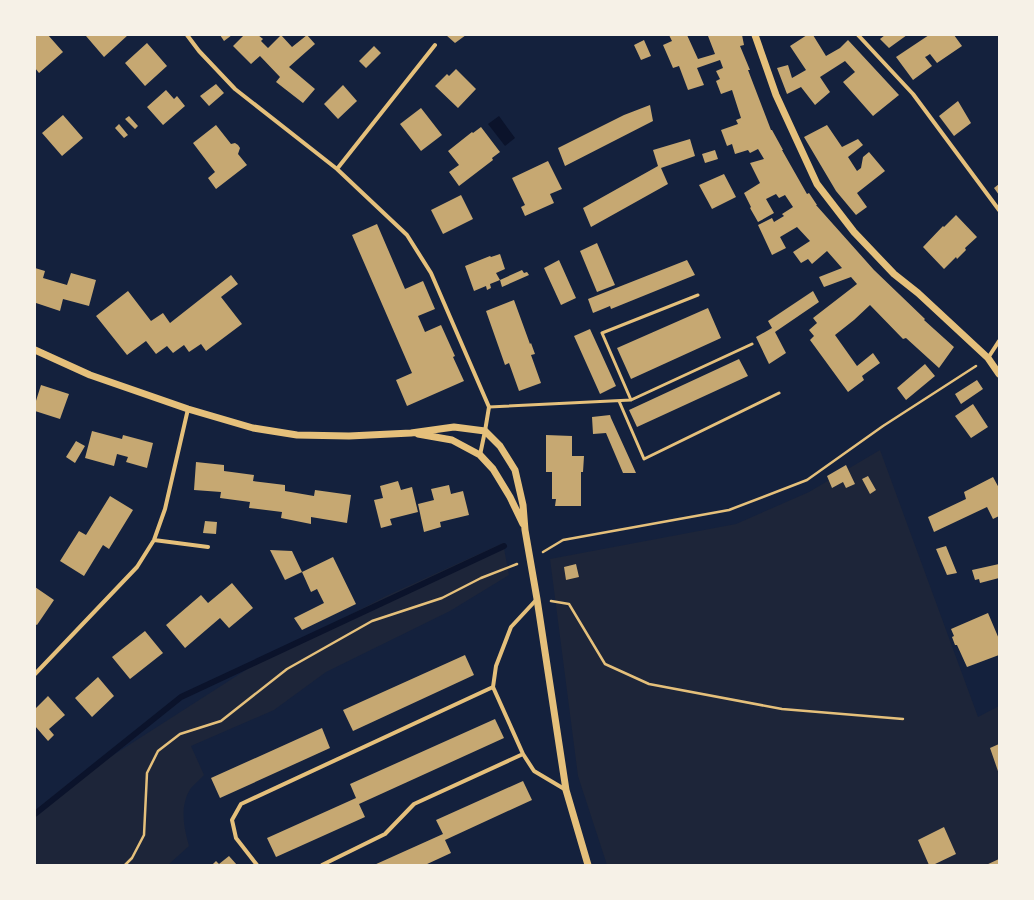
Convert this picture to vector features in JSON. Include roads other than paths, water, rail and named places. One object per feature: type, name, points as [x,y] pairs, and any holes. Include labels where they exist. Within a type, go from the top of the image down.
[{"type":"street","points":[[187,35],[199,51],[236,89],[337,169],[407,235],[432,273],[489,407],[480,455]]},
{"type":"street","points":[[755,35],[776,95],[817,184],[854,232],[894,274],[918,293],[988,358],[999,374]]},
{"type":"street","points":[[858,35],[913,94],[999,210]]},
{"type":"street","points":[[337,169],[435,45]]},
{"type":"street","points":[[988,358],[999,341]]},
{"type":"street","points":[[35,350],[90,376],[188,409],[253,428],[297,435],[349,436],[411,433],[454,427],[485,431],[500,446],[515,470],[523,505],[525,530],[566,790],[588,865]]},
{"type":"street","points":[[35,674],[138,568],[154,540],[165,509],[188,409]]},
{"type":"street","points":[[411,433],[452,440],[480,455],[493,469],[510,497],[525,530]]},
{"type":"street","points":[[154,540],[208,547]]},
{"type":"street","points":[[537,599],[511,627],[496,666],[493,687],[523,754],[534,771],[566,790]]},
{"type":"street","points":[[257,865],[236,838],[232,820],[241,804],[493,687]]},
{"type":"street","points":[[322,865],[385,834],[414,804],[523,754]]},
{"type":"lane","points":[[631,400],[602,334],[698,295]]},
{"type":"lane","points":[[489,407],[631,400],[752,344]]},
{"type":"lane","points":[[619,401],[644,459],[779,393]]},
{"type":"waterway","points":[[35,814],[181,697],[504,546]]}]
